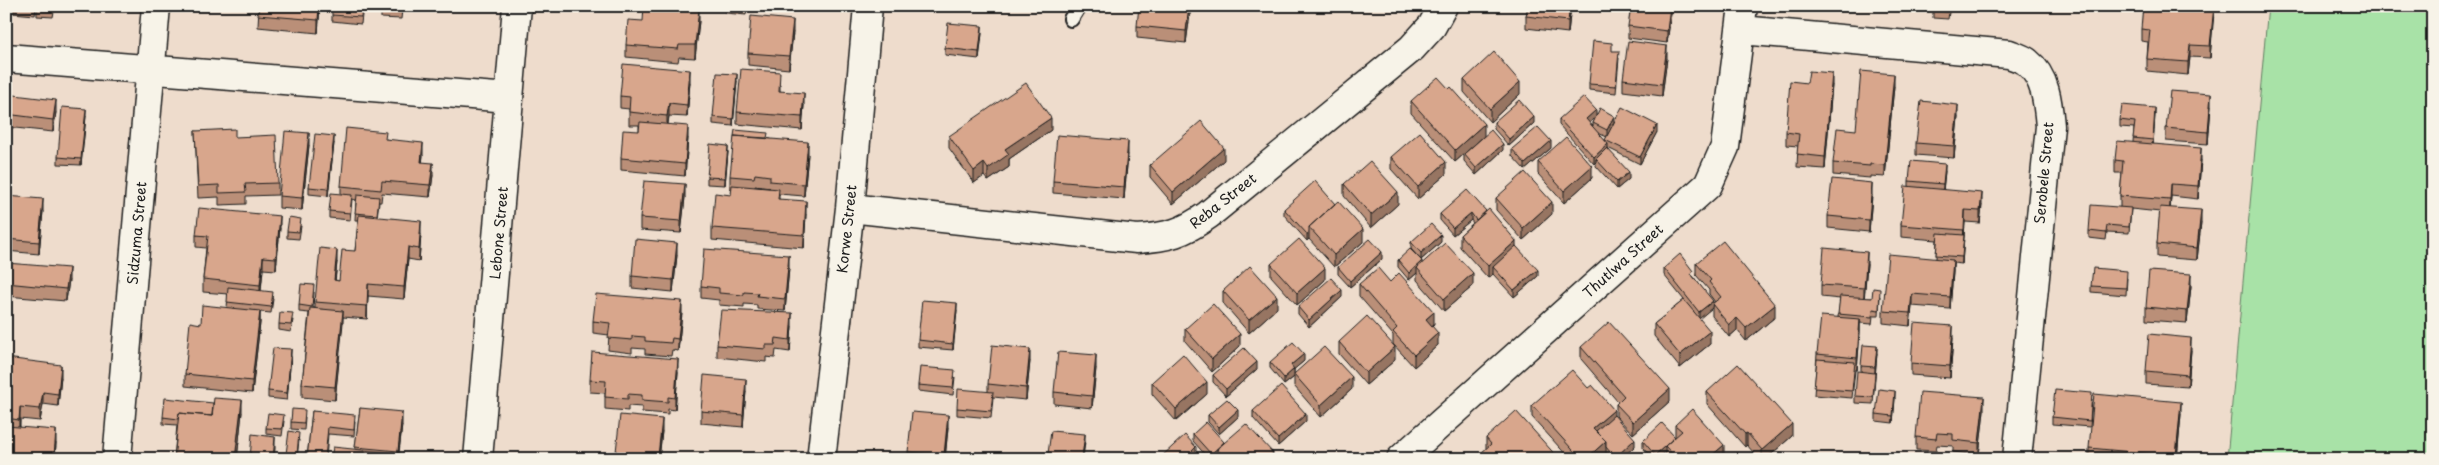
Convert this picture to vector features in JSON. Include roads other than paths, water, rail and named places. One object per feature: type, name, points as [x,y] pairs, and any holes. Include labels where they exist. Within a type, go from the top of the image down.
[{"type":"street","name":"Sidzuma Street","points":[[116,459],[156,6]]},
{"type":"street","name":"Lebone Street","points":[[478,459],[517,6]]},
{"type":"street","name":"Korwe Street","points":[[822,451],[850,208],[868,6]]},
{"type":"street","name":"Reba Street","points":[[850,208],[1137,239],[1174,234],[1188,229],[1208,215],[1412,48],[1432,26],[1443,6]]},
{"type":"street","name":"Thutlwa Street","points":[[1401,459],[1708,185],[1725,147],[1742,18]]},
{"type":"street","name":"Serobele Street","points":[[1742,18],[2009,54],[2027,62],[2040,80],[2048,100],[2050,126],[2017,459]]},
{"type":"street","points":[[6,58],[509,98]]},
{"type":"lane","points":[[1071,19],[1079,6]]}]
